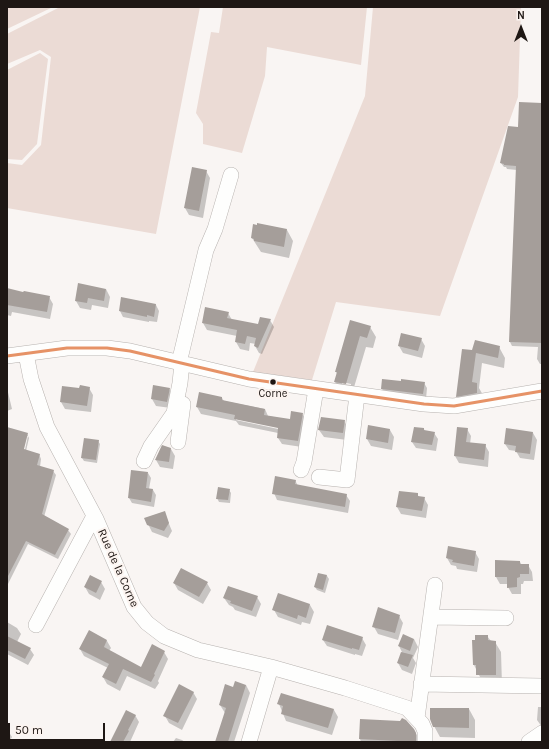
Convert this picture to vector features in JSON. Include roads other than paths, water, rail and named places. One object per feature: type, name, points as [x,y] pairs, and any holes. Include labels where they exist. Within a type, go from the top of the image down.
[{"type":"street","points":[[144,461],[151,446],[174,413],[206,250],[215,229],[231,175]]},
{"type":"street","points":[[7,356],[67,348],[107,348],[130,351],[249,379],[424,404],[454,406],[542,392]]},
{"type":"street","name":"Rue de la Corne","points":[[26,354],[31,378],[47,427],[94,516],[134,607],[146,623],[164,636],[191,648],[271,667],[345,688],[407,708],[422,724],[425,731],[425,742]]},
{"type":"street","points":[[178,442],[183,364]]},
{"type":"street","points":[[301,470],[304,462],[316,389]]},
{"type":"street","points":[[319,477],[346,480],[357,395]]},
{"type":"street","points":[[36,625],[94,516]]},
{"type":"street","points":[[417,718],[435,585]]},
{"type":"street","points":[[431,617],[506,618]]},
{"type":"street","points":[[249,742],[271,667]]},
{"type":"street","points":[[421,684],[542,686]]},
{"type":"street","points":[[528,742],[542,733]]},
{"type":"place","name":"Corne","points":[[273,382]]}]
